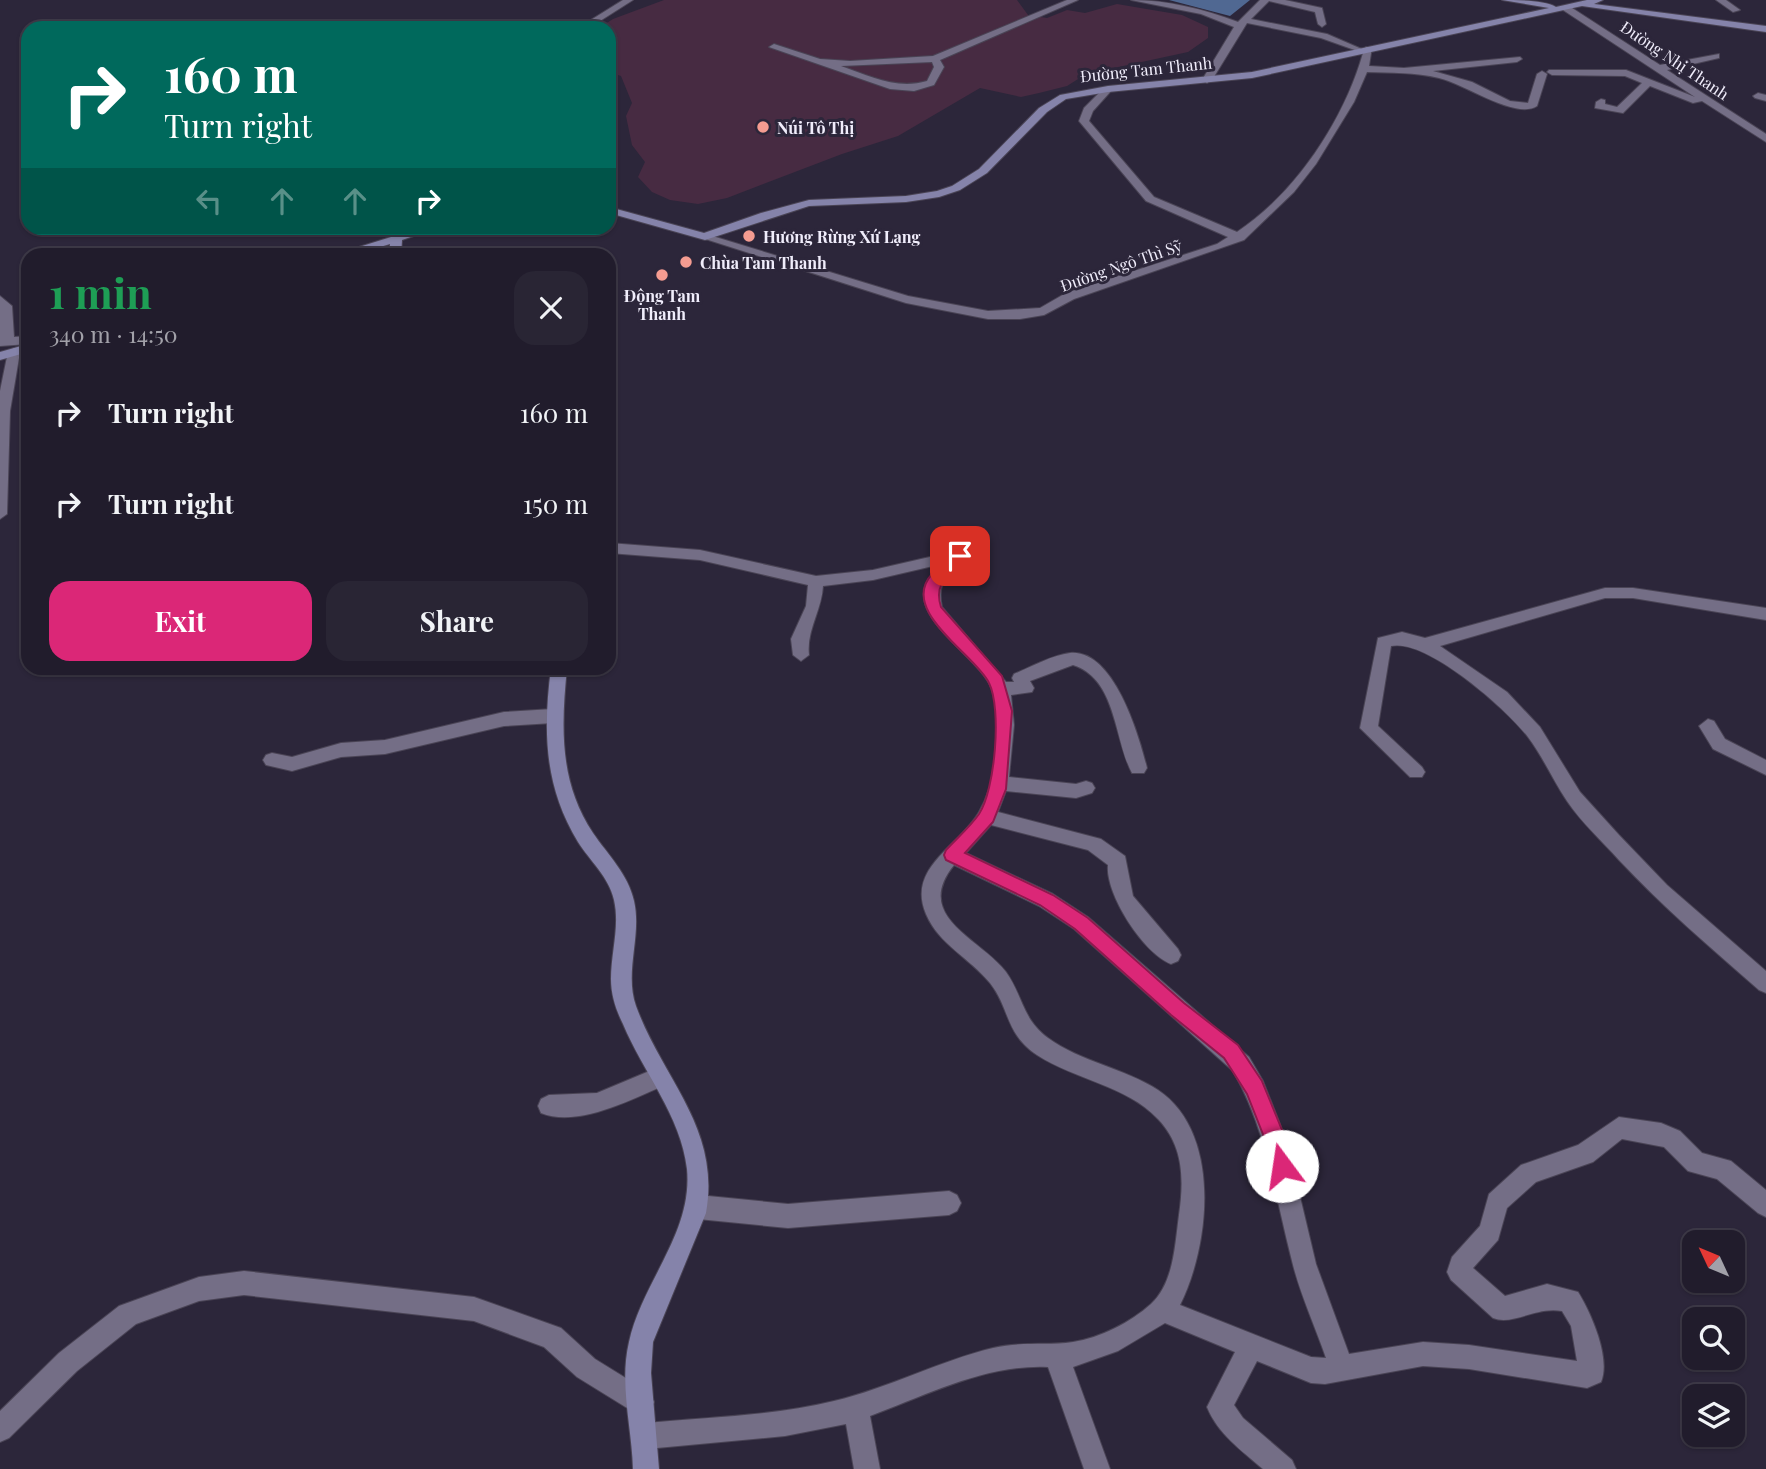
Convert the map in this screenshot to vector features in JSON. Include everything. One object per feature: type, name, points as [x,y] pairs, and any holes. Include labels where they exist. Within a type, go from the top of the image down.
[{"type":"street","points":[[594,21],[629,0]]},
{"type":"street","points":[[817,62],[850,64],[935,59],[1074,0]]},
{"type":"street","points":[[1135,0],[1203,12],[1241,23],[1324,36],[1364,50]]},
{"type":"street","points":[[1206,80],[1241,23],[1265,0]]},
{"type":"street","points":[[1273,0],[1319,10],[1322,24]]},
{"type":"street","points":[[1506,0],[1573,4],[1766,29]]},
{"type":"street","name":"Đường Tam Thanh","points":[[705,237],[765,215],[809,203],[906,199],[956,188],[983,171],[1050,104],[1063,97],[1108,89],[1252,75],[1599,0]]},
{"type":"street","points":[[1720,0],[1736,10]]},
{"type":"street","name":"Đường Nhị Thanh","points":[[1573,4],[1766,139]]},
{"type":"street","points":[[1257,8],[1306,17]]},
{"type":"street","points":[[774,47],[890,86],[907,89],[931,83],[939,67],[935,59]]},
{"type":"street","name":"Đường Ngô Thì Sỹ","points":[[705,237],[906,299],[988,315],[1020,315],[1044,311],[1070,296],[1240,238],[1309,166],[1349,104],[1365,69],[1364,50]]},
{"type":"street","points":[[1661,68],[1716,55]]},
{"type":"street","points":[[1365,69],[1414,70],[1517,59]]},
{"type":"street","points":[[1414,70],[1466,83],[1500,102],[1524,107],[1532,106],[1547,73],[1626,73],[1717,106]]},
{"type":"street","points":[[1601,102],[1599,106],[1619,111],[1649,82]]},
{"type":"street","points":[[1108,89],[1088,110],[1084,121],[1150,199],[1240,238]]},
{"type":"street","points":[[616,211],[705,237]]},
{"type":"street","points":[[362,248],[405,235]]},
{"type":"street","points":[[396,248],[397,237]]},
{"type":"street","points":[[0,300],[6,306],[10,348],[2,411],[0,514]]},
{"type":"street","points":[[616,549],[701,555],[816,581],[873,575],[960,556],[962,561],[937,577],[930,596],[934,609],[996,680],[1000,689],[1004,711],[999,783],[987,817],[930,883],[934,911],[952,935],[997,976],[1026,1033],[1048,1051],[1161,1106],[1178,1124],[1191,1150],[1195,1171],[1186,1251],[1172,1297],[1162,1310],[1126,1333],[1090,1349],[1056,1355],[1016,1356],[957,1370],[856,1408],[829,1415],[646,1436]]},
{"type":"street","points":[[801,655],[799,639],[814,606],[816,581]]},
{"type":"street","points":[[1425,644],[1605,593],[1633,593],[1766,614]]},
{"type":"street","points":[[1416,772],[1369,727],[1384,642],[1402,638],[1425,644],[1501,696],[1534,732],[1574,797],[1612,840],[1660,891],[1766,984]]},
{"type":"street","points":[[1000,689],[1026,688],[1020,680],[1023,676],[1079,660],[1094,672],[1112,693],[1133,742],[1138,768]]},
{"type":"street","points":[[558,675],[552,736],[559,786],[577,823],[624,897],[627,915],[620,975],[625,1003],[693,1142],[700,1184],[698,1207],[650,1315],[641,1343],[638,1370],[646,1436],[646,1469]]},
{"type":"street","points":[[272,760],[292,764],[341,751],[385,747],[504,719],[553,716]]},
{"type":"street","points":[[1708,726],[1719,744],[1766,768]]},
{"type":"street","points":[[999,783],[1076,790],[1086,788]]},
{"type":"street","points":[[987,817],[1094,844],[1105,850],[1118,862],[1116,871],[1123,896],[1171,955]]},
{"type":"street","points":[[952,855],[1046,900],[1081,923],[1241,1064],[1255,1088],[1276,1142],[1300,1251],[1342,1368]]},
{"type":"street","points":[[549,1106],[598,1103],[659,1077]]},
{"type":"street","points":[[1162,1310],[1311,1370],[1342,1368],[1423,1354],[1469,1357],[1587,1375],[1592,1373],[1582,1322],[1569,1301],[1547,1296],[1502,1309],[1459,1272],[1460,1265],[1490,1232],[1497,1202],[1529,1173],[1585,1154],[1619,1128],[1661,1134],[1672,1139],[1696,1163],[1723,1169],[1766,1205]]},
{"type":"street","points":[[698,1207],[788,1216],[949,1203]]},
{"type":"street","points":[[0,1429],[68,1362],[128,1315],[199,1289],[244,1283],[474,1309],[552,1337],[586,1368],[641,1402]]},
{"type":"street","points":[[1251,1346],[1220,1407],[1234,1427],[1283,1469]]},
{"type":"street","points":[[1056,1355],[1097,1469]]},
{"type":"street","points":[[856,1408],[867,1469]]},
{"type":"shaded area","points":[[664,0],[1017,0],[1028,15],[1047,18],[1067,10],[1085,13],[1117,4],[1182,15],[1208,27],[1208,38],[1188,52],[1086,74],[1067,86],[1021,97],[980,88],[898,136],[842,154],[727,198],[698,204],[670,200],[652,192],[638,177],[645,162],[632,145],[626,116],[632,103],[621,76],[616,74],[616,21],[610,21]]},
{"type":"water","points":[[1169,0],[1250,0],[1230,16]]},
{"type":"place","name":"Núi Tô Thị","points":[[763,127]]},
{"type":"place","name":"Hương Rừng Xứ Lạng","points":[[749,236]]},
{"type":"place","name":"Chùa Tam Thanh","points":[[686,262]]},
{"type":"place","name":"Động Tam Thanh","points":[[662,275]]},
{"type":"route","points":[[960,556],[962,561],[937,577],[930,596],[934,609],[953,634],[996,680],[1000,689],[1004,711],[1003,761],[998,789],[987,817],[952,855],[1046,900],[1081,923],[1231,1052],[1255,1088],[1276,1142],[1282,1166]]}]
